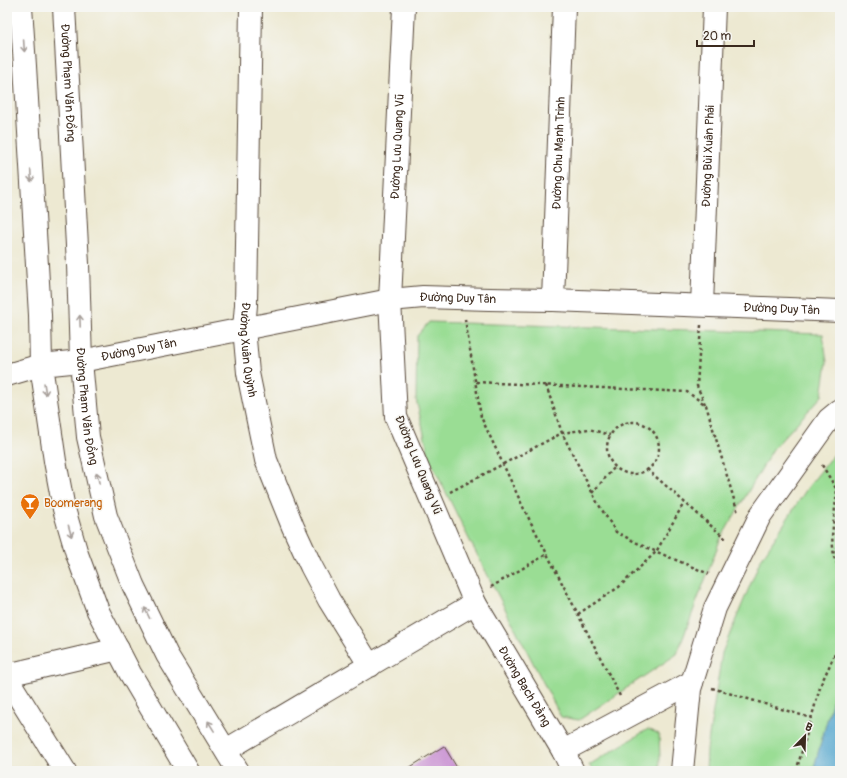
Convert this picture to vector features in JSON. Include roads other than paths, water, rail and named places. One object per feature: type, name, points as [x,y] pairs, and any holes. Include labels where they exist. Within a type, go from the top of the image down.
[{"type":"street","points":[[20,7],[26,73],[41,365],[55,461],[64,509],[77,554],[98,611],[130,673],[188,771]]},
{"type":"street","name":"Đường Phạm Văn Đồng","points":[[64,7],[78,264],[81,360],[88,437],[106,516],[133,585],[167,654],[238,771]]},
{"type":"street","name":"Đường Xuân Quỳnh","points":[[251,7],[246,305],[244,328],[248,373],[266,460],[293,527],[310,566],[329,600],[370,666]]},
{"type":"street","name":"Đường Lưu Quang Vũ","points":[[404,7],[390,300],[396,417],[474,600]]},
{"type":"street","name":"Đường Chu Mạnh Trinh","points":[[553,300],[564,7]]},
{"type":"street","name":"Đường Bùi Xuân Phái","points":[[702,305],[714,7]]},
{"type":"street","name":"Đường Duy Tân","points":[[7,375],[41,365],[81,360],[390,300],[423,297],[702,305],[840,311]]},
{"type":"street","points":[[682,771],[690,689],[715,608],[760,516],[829,419],[840,410]]},
{"type":"street","points":[[226,750],[370,666],[474,600]]},
{"type":"street","name":"Đường Bạch Đằng","points":[[474,600],[563,751],[573,771]]},
{"type":"street","points":[[7,675],[118,649]]},
{"type":"street","points":[[7,678],[65,771]]},
{"type":"street","points":[[563,751],[692,682]]},
{"type":"water","points":[[840,680],[840,771],[813,771],[835,692]]},
{"type":"place","name":"Boomerang","points":[[30,520]]}]
